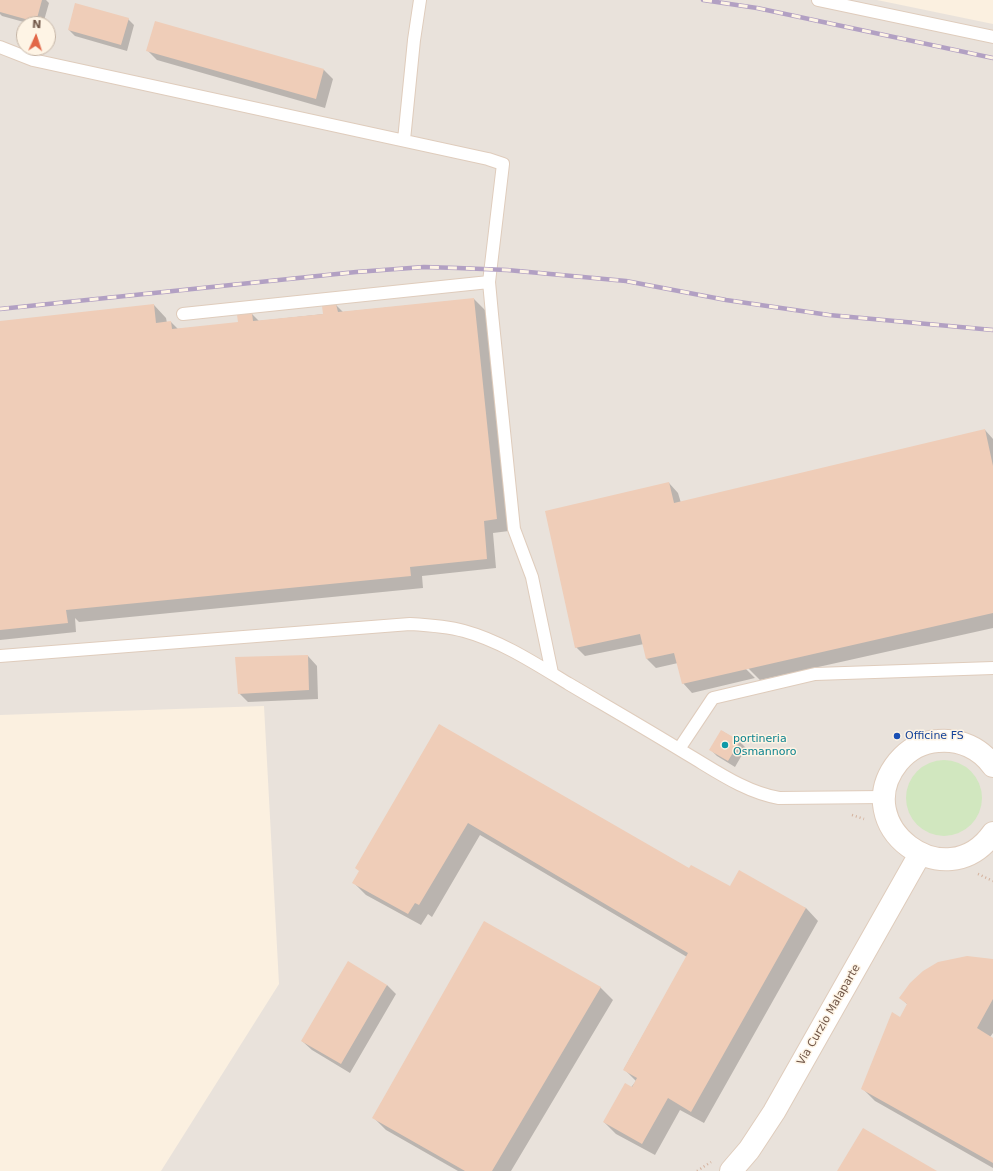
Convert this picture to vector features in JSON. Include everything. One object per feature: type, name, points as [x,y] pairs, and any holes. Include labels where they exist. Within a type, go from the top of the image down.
[{"type":"street","points":[[990,755],[966,744],[953,741],[935,741],[922,744],[907,752],[895,765],[888,778],[884,797],[886,812],[894,832],[905,844],[920,854],[938,859],[958,857],[979,847],[993,832]]},
{"type":"street","name":"Via Curzio Malaparte","points":[[731,1171],[749,1150],[774,1112],[920,854]]},
{"type":"lane","points":[[404,140],[414,40],[420,0]]},
{"type":"lane","points":[[818,0],[993,37]]},
{"type":"lane","points":[[0,47],[33,60],[404,140],[488,159],[503,164],[489,282],[514,529],[532,577],[552,673]]},
{"type":"lane","points":[[183,314],[489,282]]},
{"type":"lane","points":[[0,656],[410,624],[438,625],[470,633],[495,642],[552,673],[746,788],[763,795],[779,798],[884,797]]},
{"type":"lane","points":[[679,749],[713,698],[815,674],[993,668]]},
{"type":"shaded area","points":[[0,0],[877,0],[993,24],[993,1171],[161,1171],[279,984],[264,706],[0,715]]},
{"type":"green space","points":[[944,760],[958,763],[971,771],[979,784],[982,798],[979,812],[971,825],[958,833],[944,836],[930,833],[917,825],[909,812],[906,798],[909,784],[917,771],[930,763]]},
{"type":"building","points":[[0,0],[42,0],[38,16],[16,16],[0,12]]},
{"type":"building","points":[[75,3],[129,18],[121,45],[68,30]]},
{"type":"building","points":[[155,21],[324,69],[316,99],[146,51]]},
{"type":"building","points":[[474,298],[497,519],[484,521],[487,559],[410,567],[411,576],[66,610],[68,623],[0,630],[0,321],[154,304],[156,323],[171,321],[172,329],[238,322],[237,315],[252,313],[253,321],[323,314],[322,306],[336,304],[338,312]]},
{"type":"building","points":[[985,429],[993,466],[993,613],[682,684],[674,653],[646,659],[640,634],[575,648],[545,511],[669,482],[674,503]]},
{"type":"building","points":[[308,655],[309,690],[238,694],[235,657]]},
{"type":"building","points":[[439,724],[689,868],[691,865],[730,886],[739,870],[806,908],[691,1112],[668,1098],[642,1144],[603,1122],[625,1083],[632,1087],[637,1078],[623,1070],[688,953],[468,823],[419,905],[415,903],[408,914],[352,883],[359,871],[355,868]]},
{"type":"building","name":"portineria Osmannoro","points":[[721,730],[740,741],[728,761],[709,750]]},
{"type":"building","points":[[484,921],[601,987],[492,1171],[465,1171],[372,1118]]},
{"type":"building","points":[[967,956],[993,959],[993,999],[977,1028],[993,1038],[993,1163],[861,1089],[892,1012],[900,1017],[907,1004],[899,998],[910,983],[923,971],[938,962]]},
{"type":"building","points":[[348,961],[387,985],[341,1064],[301,1041]]},
{"type":"building","points":[[863,1128],[937,1171],[837,1171]]},
{"type":"railway","points":[[703,0],[757,8],[993,58]]},
{"type":"railway","points":[[0,309],[356,272],[424,267],[507,270],[626,281],[726,300],[829,315],[993,330]]},
{"type":"place","name":"Officine FS","points":[[897,736]]},
{"type":"place","name":"portineria Osmannoro","points":[[725,745]]}]
